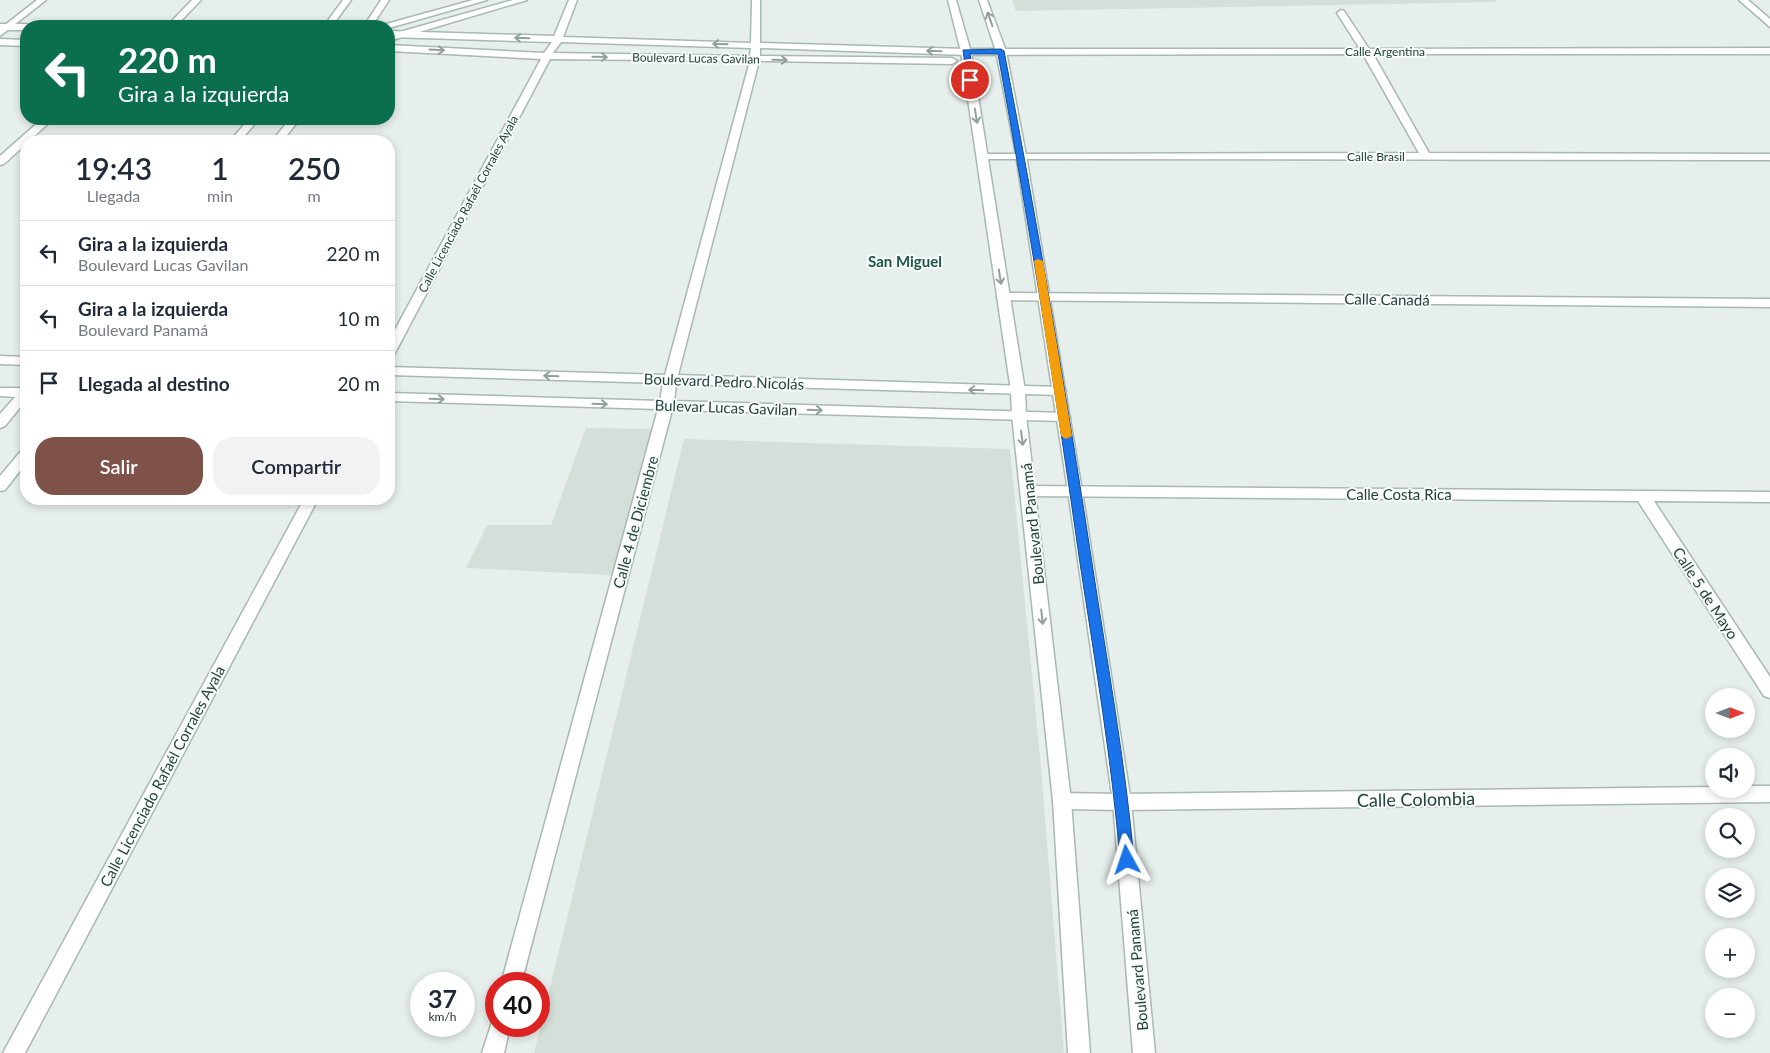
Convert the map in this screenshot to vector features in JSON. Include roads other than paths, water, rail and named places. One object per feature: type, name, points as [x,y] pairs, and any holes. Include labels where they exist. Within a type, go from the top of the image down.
[{"type":"street","points":[[0,33],[4,27],[42,0]]},
{"type":"street","points":[[177,20],[197,0]]},
{"type":"street","points":[[332,20],[347,0]]},
{"type":"street","points":[[372,20],[385,0]]},
{"type":"street","points":[[395,23],[483,0]]},
{"type":"street","points":[[395,36],[522,0]]},
{"type":"street","points":[[558,39],[573,0]]},
{"type":"street","points":[[756,0],[756,46]]},
{"type":"street","name":"Boulevard Panamá","points":[[952,0],[967,57],[1018,391],[1019,415],[1062,801],[1079,1053]]},
{"type":"street","name":"Boulevard Panamá","points":[[984,0],[1002,56],[1021,155],[1076,491],[1122,802],[1144,1053]]},
{"type":"street","points":[[1742,0],[1770,24]]},
{"type":"street","points":[[1341,13],[1366,51],[1426,157]]},
{"type":"street","points":[[4,27],[20,27]]},
{"type":"street","name":"Boulevard Lucas Gavilan","points":[[395,34],[756,46],[967,57]]},
{"type":"street","name":"Calle Licenciado Rafaél Corrales Ayala","points":[[395,342],[547,56],[558,39]]},
{"type":"street","points":[[0,42],[20,43]]},
{"type":"street","name":"Calle 4 de Diciembre","points":[[514,972],[666,406],[670,380],[755,59],[756,46]]},
{"type":"street","name":"Boulevard Lucas Gavilan","points":[[395,48],[547,56],[755,59],[1002,56]]},
{"type":"street","name":"Calle Argentina","points":[[1002,56],[1366,51],[1770,51]]},
{"type":"street","points":[[30,135],[41,125]]},
{"type":"street","points":[[240,135],[249,125]]},
{"type":"street","points":[[282,135],[290,125]]},
{"type":"street","points":[[0,162],[20,144]]},
{"type":"street","name":"Calle Brasil","points":[[982,156],[1770,158]]},
{"type":"street","name":"Calle Canadá","points":[[1004,297],[1770,304]]},
{"type":"street","points":[[0,360],[20,361]]},
{"type":"street","name":"Boulevard Pedro Nicolás","points":[[395,371],[1059,391]]},
{"type":"street","points":[[0,392],[20,393]]},
{"type":"street","name":"Bulevar Lucas Gavilan","points":[[395,397],[1063,417]]},
{"type":"street","points":[[0,423],[20,400]]},
{"type":"street","points":[[0,486],[20,461]]},
{"type":"street","name":"Calle Costa Rica","points":[[1028,491],[1770,497]]},
{"type":"street","name":"Calle 5 de Mayo","points":[[1642,496],[1770,692]]},
{"type":"street","name":"Calle Licenciado Rafaél Corrales Ayala","points":[[14,1053],[308,505]]},
{"type":"street","name":"Calle Colombia","points":[[1062,801],[1122,802],[1770,794]]},
{"type":"street","points":[[493,1053],[497,1037]]},
{"type":"district","name":"San Miguel","points":[[905,261]]}]
